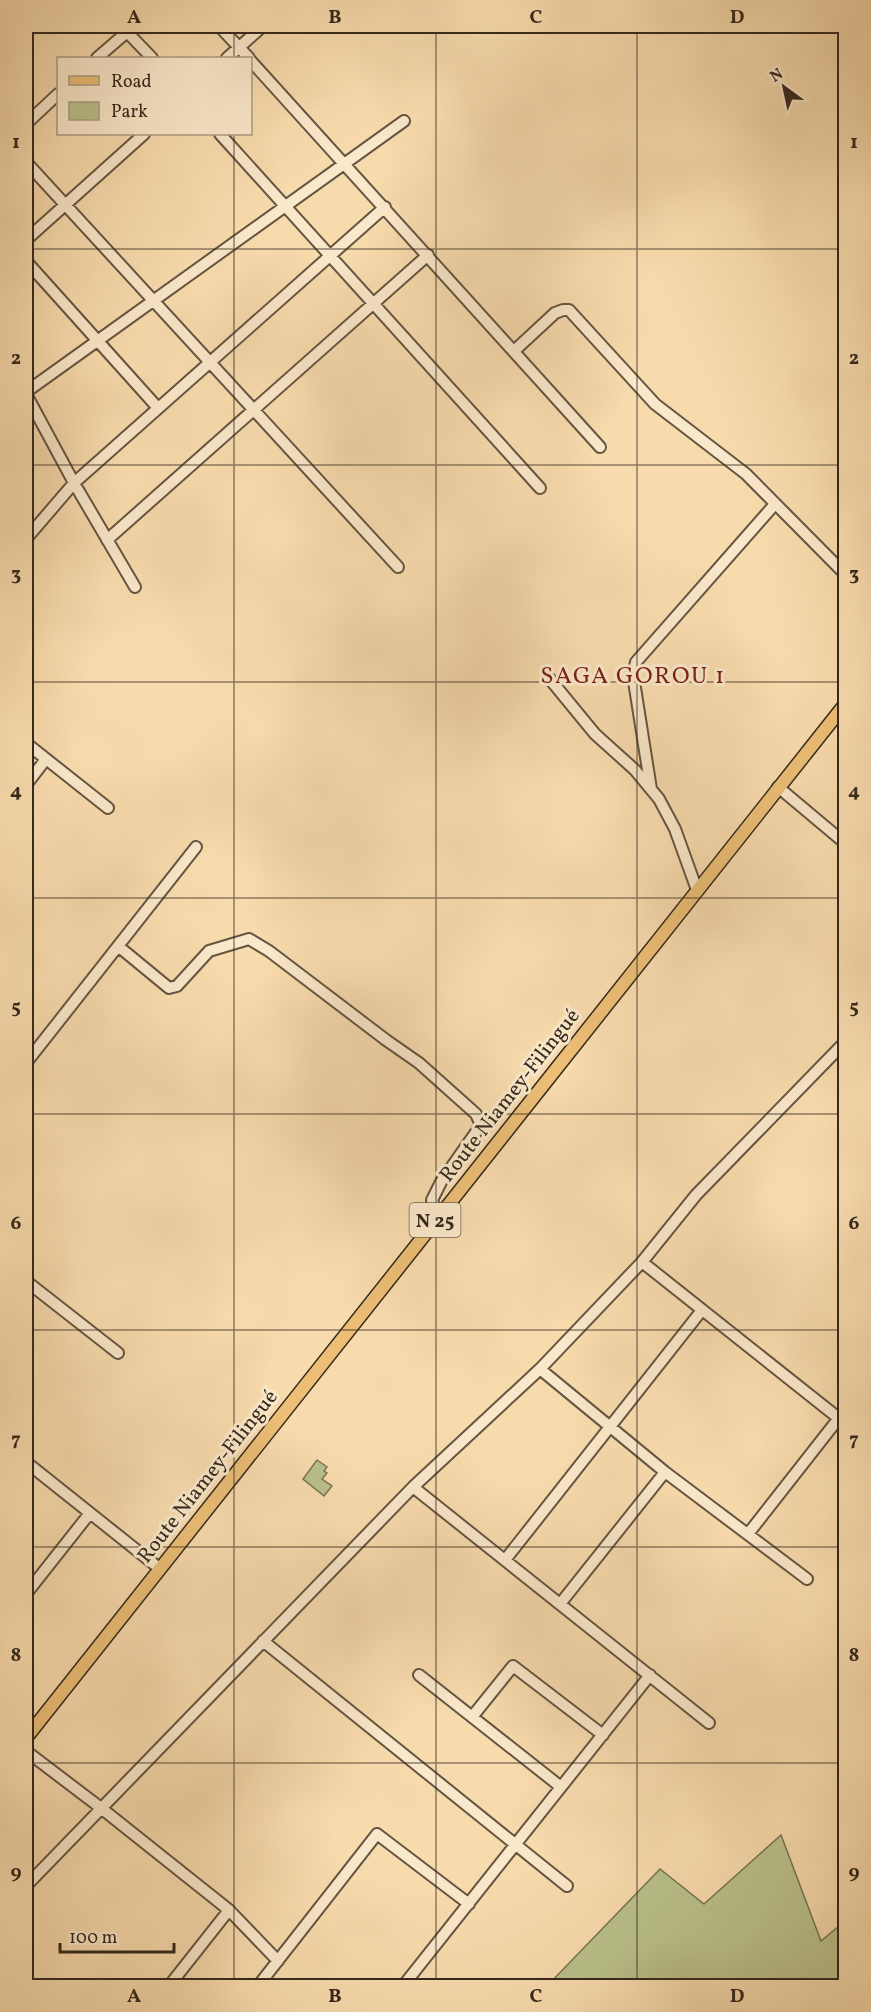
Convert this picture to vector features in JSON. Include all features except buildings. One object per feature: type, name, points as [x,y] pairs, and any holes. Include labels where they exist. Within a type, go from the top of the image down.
[{"type":"main road","name":"Route Niamey-Filingué","points":[[26,1737],[846,703]]},
{"type":"street","points":[[219,26],[248,57]]},
{"type":"street","points":[[228,57],[263,26]]},
{"type":"street","points":[[99,57],[130,28],[151,57]]},
{"type":"street","points":[[252,61],[600,447]]},
{"type":"street","points":[[26,124],[57,95]]},
{"type":"street","points":[[135,587],[74,483],[26,393],[404,121]]},
{"type":"street","points":[[26,240],[143,135]]},
{"type":"street","points":[[221,135],[540,488]]},
{"type":"street","points":[[26,162],[398,567]]},
{"type":"street","points":[[26,539],[74,483],[385,207]]},
{"type":"street","points":[[107,540],[428,255]]},
{"type":"street","points":[[26,261],[158,408]]},
{"type":"street","points":[[514,351],[555,313],[569,310],[655,404],[746,474],[846,575]]},
{"type":"street","points":[[651,789],[633,675],[636,663],[775,504]]},
{"type":"street","points":[[549,678],[595,735],[635,770],[659,799],[675,829],[697,890]]},
{"type":"street","points":[[26,743],[108,808]]},
{"type":"street","points":[[26,784],[46,759]]},
{"type":"street","points":[[778,787],[846,844]]},
{"type":"street","points":[[26,1063],[196,847]]},
{"type":"street","points":[[118,946],[169,988],[177,986],[209,951],[249,939],[269,951],[419,1063],[476,1114],[481,1125],[441,1182],[432,1200],[438,1216]]},
{"type":"street","points":[[26,1886],[413,1487],[540,1369],[642,1262],[696,1195],[846,1041]]},
{"type":"street","points":[[642,1262],[842,1421]]},
{"type":"street","points":[[26,1281],[118,1353]]},
{"type":"street","points":[[506,1560],[702,1310]]},
{"type":"street","points":[[540,1369],[665,1472],[807,1580]]},
{"type":"street","points":[[748,1534],[842,1421],[846,1409]]},
{"type":"street","points":[[26,1462],[159,1568]]},
{"type":"street","points":[[560,1604],[665,1472]]},
{"type":"street","points":[[413,1487],[710,1723]]},
{"type":"street","points":[[26,1594],[90,1513]]},
{"type":"street","points":[[263,1641],[567,1886]]},
{"type":"street","points":[[472,1717],[513,1666],[603,1735]]},
{"type":"street","points":[[419,1675],[561,1787]]},
{"type":"street","points":[[403,1986],[650,1675]]},
{"type":"street","points":[[26,1751],[229,1910],[278,1961]]},
{"type":"street","points":[[258,1986],[377,1834],[468,1904]]},
{"type":"street","points":[[169,1986],[229,1910]]},
{"type":"green space","points":[[317,1460],[327,1467],[324,1471],[327,1473],[322,1479],[332,1486],[324,1496],[303,1479]]},
{"type":"green space","points":[[781,1835],[821,1941],[845,1921],[845,1986],[547,1986],[660,1869],[704,1904]]},
{"type":"district","name":"SAGA GOROU 1","points":[[633,675]]}]
